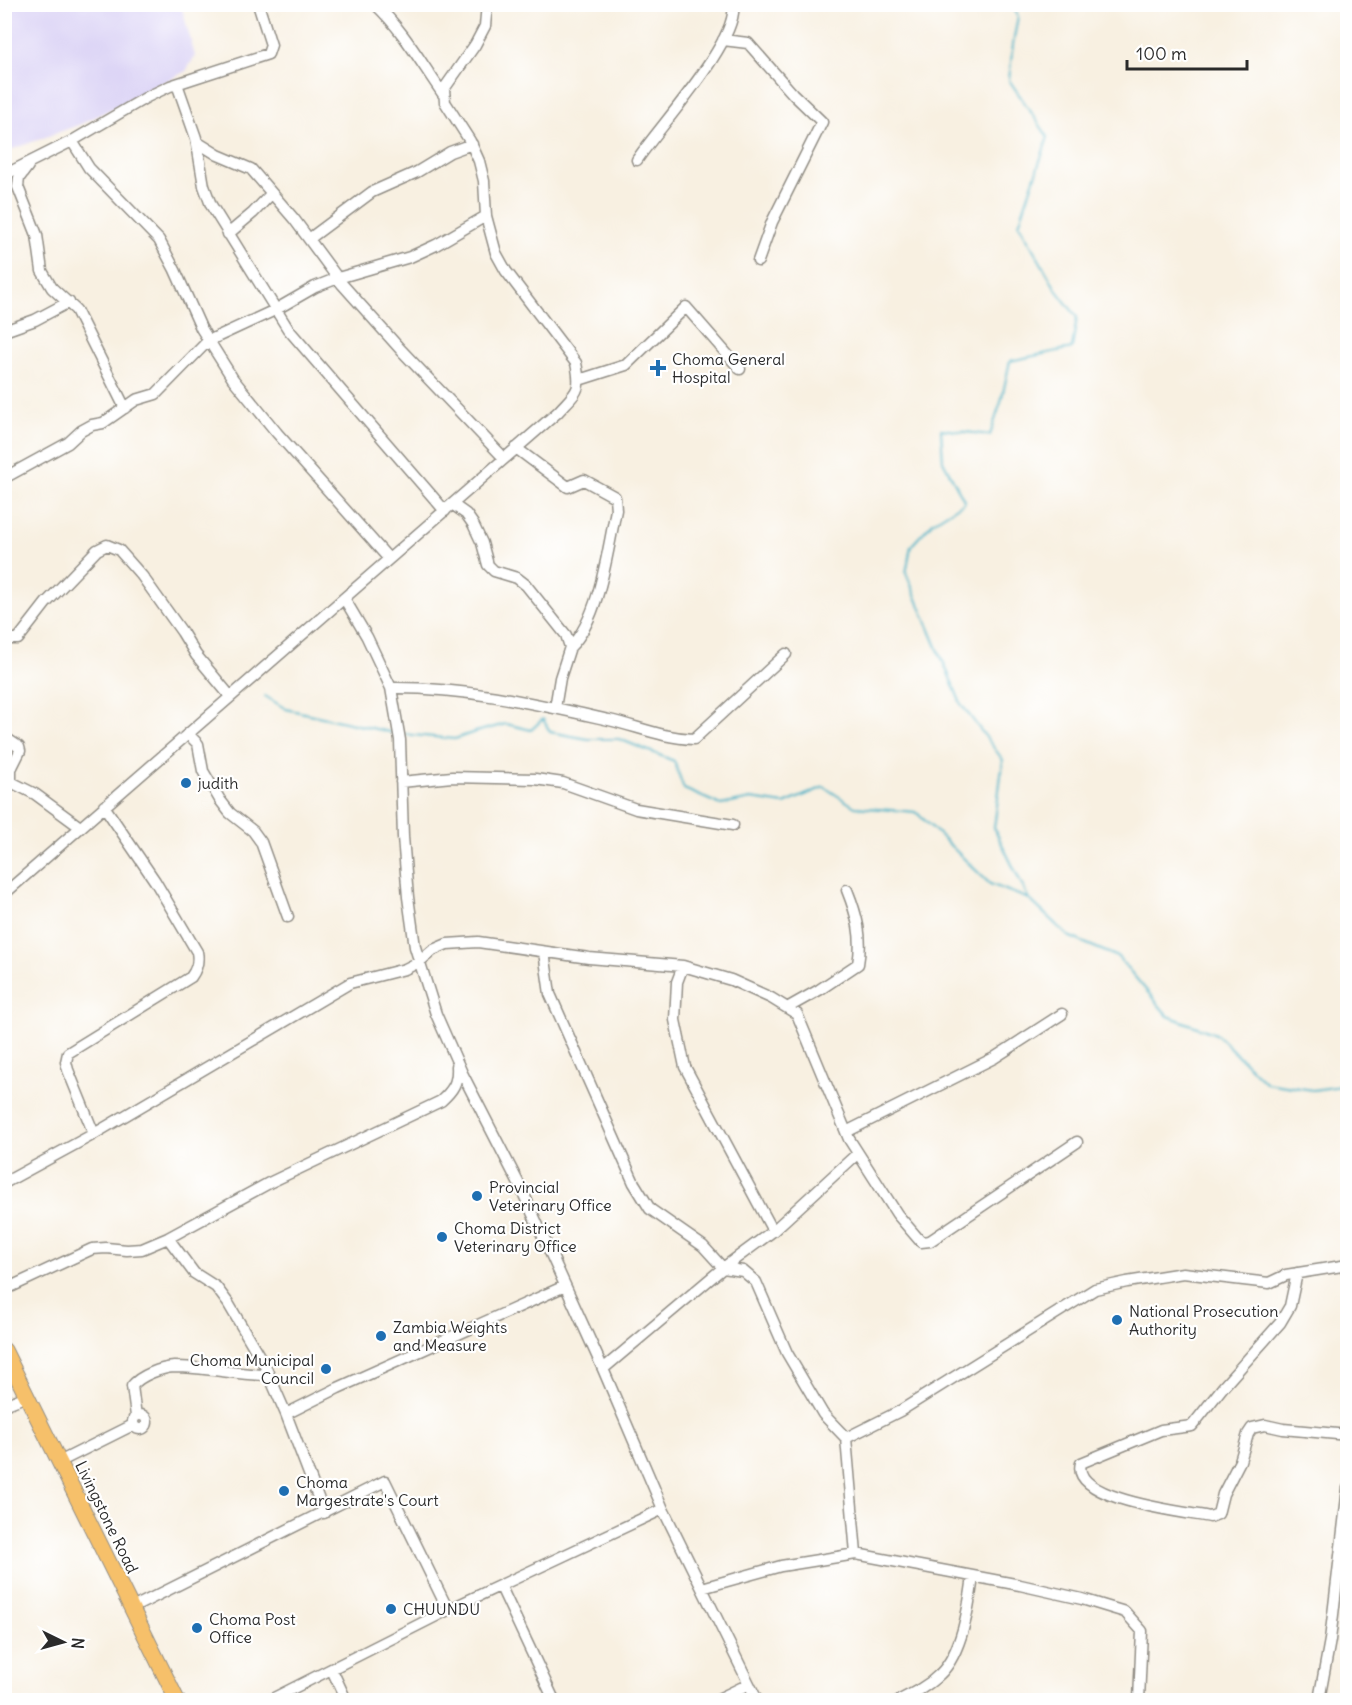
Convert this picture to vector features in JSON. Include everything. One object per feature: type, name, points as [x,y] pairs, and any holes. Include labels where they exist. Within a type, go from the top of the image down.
[{"type":"highway","name":"Livingstone Road","points":[[4,1350],[177,1701]]},
{"type":"street","points":[[4,175],[72,141],[147,97],[177,84],[268,54],[271,45],[258,4]]},
{"type":"street","points":[[4,894],[565,405],[578,390],[576,363],[496,253],[486,216],[484,181],[472,144],[404,34],[375,4]]},
{"type":"street","points":[[443,94],[449,81],[475,45],[484,26],[488,4]]},
{"type":"street","points":[[637,160],[710,62],[729,30],[735,12],[734,4]]},
{"type":"street","points":[[723,40],[747,43],[822,122],[772,222],[758,261]]},
{"type":"street","points":[[177,84],[197,142],[208,197],[275,310],[295,338],[448,507],[466,514],[482,543],[488,565],[495,571],[517,578],[526,585],[561,628],[570,647]]},
{"type":"street","points":[[72,141],[89,168],[159,240],[208,341],[233,379],[389,559]]},
{"type":"street","points":[[197,142],[218,155],[251,169],[338,278],[400,350],[504,458]]},
{"type":"street","points":[[309,239],[376,189],[417,172],[441,157],[472,144]]},
{"type":"street","points":[[29,163],[19,178],[19,191],[37,235],[42,271],[52,288],[75,310],[125,408]]},
{"type":"street","points":[[228,234],[271,194]]},
{"type":"street","points":[[4,478],[68,443],[81,430],[103,423],[136,400],[156,394],[208,341],[338,278],[410,257],[445,241],[486,216]]},
{"type":"street","points":[[4,331],[35,320],[69,302]]},
{"type":"street","points":[[579,380],[626,365],[686,308],[740,369]]},
{"type":"street","points":[[516,448],[568,487],[584,480],[615,497],[616,510],[598,593],[580,638],[570,647],[560,678],[555,708]]},
{"type":"street","points":[[4,634],[12,639],[18,639],[46,603],[97,550],[112,546],[119,550],[142,576],[196,655],[230,696]]},
{"type":"street","points":[[344,598],[367,637],[391,688],[400,740],[408,897],[415,947],[436,1014],[565,1286],[663,1509],[757,1701]]},
{"type":"street","points":[[391,688],[423,688],[494,696],[624,723],[673,738],[694,739],[786,654]]},
{"type":"street","points":[[188,734],[198,744],[203,771],[220,800],[230,813],[253,831],[261,842],[288,917]]},
{"type":"street","points":[[4,737],[19,747],[20,751],[11,768],[11,782],[42,799],[80,827]]},
{"type":"street","points":[[401,782],[452,777],[536,779],[563,783],[636,809],[733,825]]},
{"type":"street","points":[[94,1134],[68,1070],[66,1062],[68,1053],[191,977],[196,970],[198,958],[197,952],[172,908],[104,806]]},
{"type":"street","points":[[787,1008],[858,964],[862,947],[856,914],[847,890]]},
{"type":"street","points":[[4,1183],[94,1134],[350,983],[405,969],[419,962],[433,950],[447,944],[478,942],[589,958],[683,966],[731,980],[771,998],[797,1014],[857,1154],[897,1214],[921,1242],[930,1241],[1077,1142]]},
{"type":"street","points":[[544,952],[550,994],[634,1183],[651,1209],[703,1246],[723,1269],[743,1271],[756,1282],[793,1363],[823,1414],[846,1438],[856,1554]]},
{"type":"street","points":[[683,966],[677,982],[675,1020],[685,1066],[773,1232]]},
{"type":"street","points":[[846,1132],[994,1058],[1062,1014]]},
{"type":"street","points":[[4,1290],[92,1250],[142,1249],[168,1238],[269,1183],[441,1101],[454,1089],[457,1077],[456,1059]]},
{"type":"street","points":[[603,1369],[723,1269],[773,1232],[857,1154]]},
{"type":"street","points":[[168,1238],[195,1273],[222,1293],[269,1375],[324,1513]]},
{"type":"street","points":[[846,1438],[900,1411],[1095,1289],[1183,1273],[1269,1282],[1286,1275],[1347,1265]]},
{"type":"street","points":[[1297,1274],[1290,1306],[1280,1323],[1192,1426],[1161,1430],[1083,1461],[1080,1472],[1085,1481],[1092,1486],[1130,1502],[1210,1517],[1218,1514],[1223,1494],[1240,1461],[1252,1428],[1265,1425],[1347,1435]]},
{"type":"street","points":[[286,1414],[338,1388],[565,1286]]},
{"type":"street","points":[[59,1462],[135,1420],[132,1386],[142,1377],[172,1367],[244,1375],[269,1375]]},
{"type":"street","points":[[4,1405],[27,1396]]},
{"type":"street","points":[[132,1608],[385,1481],[448,1610]]},
{"type":"street","points":[[1322,1700],[1347,1488]]},
{"type":"street","points":[[270,1701],[448,1610],[663,1509]]},
{"type":"street","points":[[702,1588],[781,1566],[856,1554],[1020,1584],[1082,1599],[1125,1612],[1142,1631],[1139,1701]]},
{"type":"street","points":[[900,1701],[928,1685],[942,1672],[950,1660],[969,1606],[973,1577]]},
{"type":"street","points":[[501,1587],[554,1701]]},
{"type":"street","points":[[332,1670],[346,1701]]},
{"type":"street","points":[[716,1701],[749,1684]]},
{"type":"shaded area","points":[[5,4],[181,5],[195,56],[186,71],[81,124],[5,152]]},
{"type":"waterway","points":[[1012,4],[1018,16],[1009,80],[1048,137],[1019,224],[1057,291],[1077,317],[1072,348],[1010,361],[1001,402],[990,435],[941,429],[943,461],[965,502],[933,522],[911,546],[906,573],[961,704],[1003,760],[994,828],[1028,897]]},
{"type":"waterway","points":[[265,696],[286,709],[394,733]]},
{"type":"waterway","points":[[402,734],[455,739],[506,724],[531,730],[543,719],[550,732],[588,739],[619,739],[674,761],[684,789],[721,805],[751,799],[784,804],[824,787],[855,807],[916,812],[990,884],[1029,899],[1068,936],[1118,957],[1168,1016],[1216,1034],[1266,1083],[1313,1090],[1348,1085]]},
{"type":"place","name":"Choma General Hospital","points":[[658,368]]},
{"type":"place","name":"judith","points":[[186,783]]},
{"type":"place","name":"Provincial Veterinary Office","points":[[477,1196]]},
{"type":"place","name":"Choma District Veterinary Office","points":[[442,1237]]},
{"type":"place","name":"National Prosecution Authority","points":[[1117,1320]]},
{"type":"place","name":"Zambia Weights and Measure","points":[[381,1336]]},
{"type":"place","name":"Choma Municipal Council","points":[[326,1369]]},
{"type":"place","name":"Choma Margestrate's Court","points":[[284,1491]]},
{"type":"place","name":"CHUUNDU","points":[[391,1609]]},
{"type":"place","name":"Choma Post Office","points":[[197,1628]]}]
